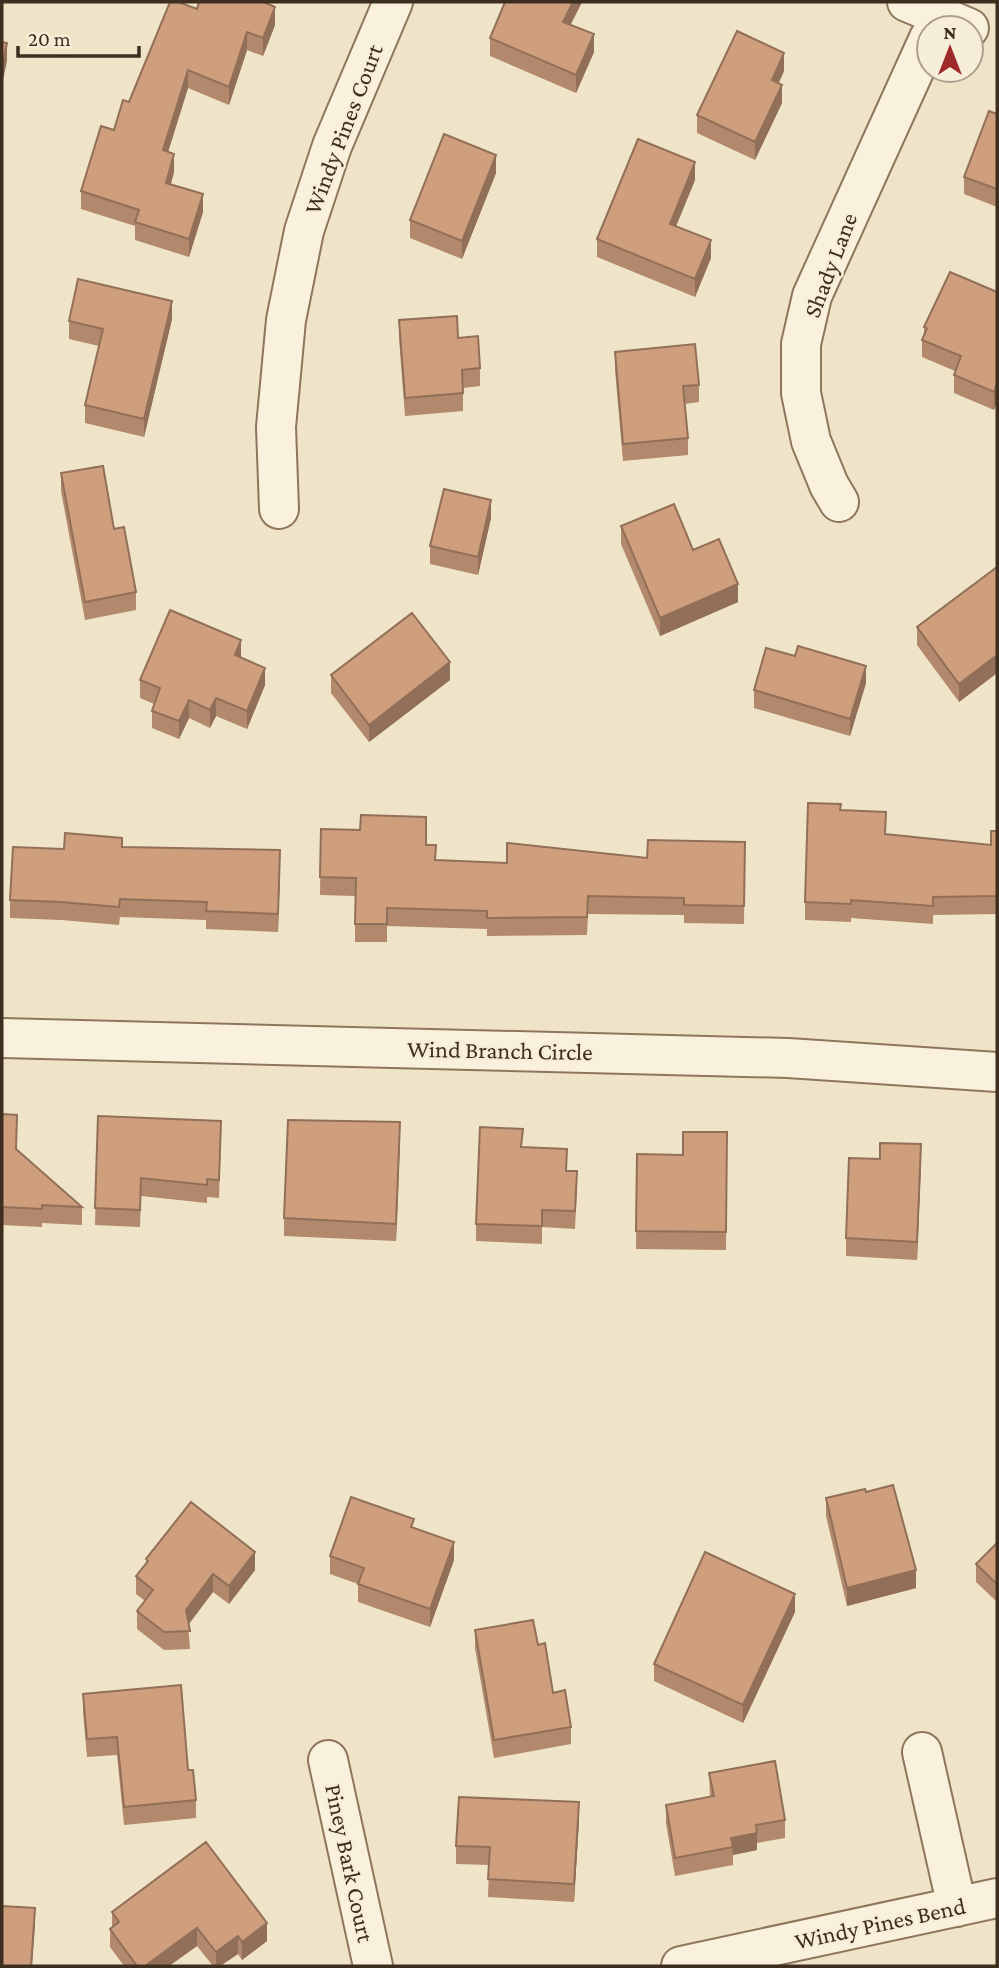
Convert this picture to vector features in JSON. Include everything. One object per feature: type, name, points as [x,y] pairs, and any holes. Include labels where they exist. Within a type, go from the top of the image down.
[{"type":"street","name":"Windy Pines Court","points":[[279,509],[276,427],[286,320],[304,231],[331,146],[393,2]]},
{"type":"street","name":"Shady Lane","points":[[839,502],[811,441],[802,393],[802,344],[812,296],[915,78]]},
{"type":"street","name":"Wind Branch Circle","points":[[2,1038],[788,1058],[997,1072]]},
{"type":"street","points":[[922,1752],[957,1907]]},
{"type":"street","name":"Piney Bark Court","points":[[328,1760],[373,1966]]},
{"type":"street","name":"Windy Pines Bend","points":[[681,1966],[997,1898]]},
{"type":"building","points":[[170,2],[197,9],[199,2],[264,2],[275,7],[263,38],[247,32],[229,87],[188,70],[163,150],[174,154],[166,183],[203,194],[189,239],[135,222],[139,210],[81,191],[101,126],[114,130],[123,100],[129,102]]},
{"type":"building","points":[[505,2],[573,2],[563,22],[594,34],[576,75],[490,38]]},
{"type":"building","points":[[737,31],[784,53],[772,80],[782,85],[755,142],[697,115]]},
{"type":"building","points":[[2,42],[7,43],[2,67]]},
{"type":"building","points":[[989,111],[997,114],[997,189],[964,177]]},
{"type":"building","points":[[444,134],[496,155],[462,241],[410,220]]},
{"type":"building","points":[[638,139],[695,162],[670,224],[711,240],[695,279],[597,239]]},
{"type":"building","points":[[950,272],[997,292],[997,383],[994,392],[954,375],[961,356],[922,340],[927,328],[924,327]]},
{"type":"building","points":[[78,279],[172,301],[144,419],[85,405],[103,329],[69,321]]},
{"type":"building","points":[[457,316],[458,338],[478,336],[480,368],[462,370],[463,393],[405,398],[399,320]]},
{"type":"building","points":[[695,344],[699,385],[683,386],[688,438],[623,444],[615,352]]},
{"type":"building","points":[[103,466],[114,529],[124,527],[136,592],[85,602],[61,473]]},
{"type":"building","points":[[444,489],[491,500],[478,557],[430,546]]},
{"type":"building","points":[[674,504],[693,550],[719,539],[738,584],[660,618],[621,526]]},
{"type":"building","points":[[997,567],[997,655],[959,684],[917,627]]},
{"type":"building","points":[[170,610],[241,640],[235,655],[265,668],[247,711],[216,698],[210,710],[189,700],[179,721],[152,711],[160,688],[140,680]]},
{"type":"building","points":[[412,613],[450,662],[369,725],[331,675]]},
{"type":"building","points":[[798,646],[866,666],[850,719],[754,690],[766,648],[795,656]]},
{"type":"building","points":[[808,803],[841,804],[840,810],[886,812],[885,834],[991,845],[991,831],[997,831],[997,896],[933,897],[933,906],[851,900],[851,904],[805,902]]},
{"type":"building","points":[[361,815],[426,817],[426,845],[436,845],[435,860],[507,863],[507,843],[647,858],[648,840],[745,842],[744,906],[684,905],[684,898],[588,896],[587,917],[487,918],[487,911],[387,908],[387,924],[355,924],[356,878],[320,877],[321,829],[360,830]]},
{"type":"building","points":[[65,833],[122,838],[122,847],[280,850],[278,914],[206,911],[207,902],[120,899],[119,907],[10,900],[13,847],[64,849]]},
{"type":"building","points":[[2,1114],[17,1115],[16,1149],[82,1207],[2,1207]]},
{"type":"building","points":[[98,1116],[221,1121],[219,1180],[207,1179],[207,1185],[141,1178],[140,1210],[95,1208]]},
{"type":"building","points":[[288,1120],[400,1122],[396,1224],[284,1218]]},
{"type":"building","points":[[480,1127],[523,1129],[521,1147],[567,1149],[566,1171],[577,1171],[575,1211],[542,1210],[542,1226],[476,1224]]},
{"type":"building","points":[[683,1132],[727,1132],[726,1232],[636,1231],[637,1154],[683,1155]]},
{"type":"building","points":[[880,1143],[921,1144],[917,1242],[846,1238],[849,1158],[880,1159]]},
{"type":"building","points":[[893,1485],[916,1570],[847,1588],[826,1498]]},
{"type":"building","points":[[351,1497],[414,1519],[411,1527],[454,1542],[430,1609],[358,1584],[364,1568],[330,1556]]},
{"type":"building","points":[[191,1502],[255,1552],[229,1586],[213,1574],[186,1610],[190,1631],[164,1632],[137,1611],[153,1590],[136,1576],[148,1561],[146,1559]]},
{"type":"building","points":[[997,1543],[997,1584],[976,1564]]},
{"type":"building","points":[[705,1552],[795,1594],[743,1705],[654,1664]]},
{"type":"building","points":[[533,1620],[538,1645],[545,1643],[553,1693],[565,1690],[571,1727],[494,1740],[475,1630]]},
{"type":"building","points":[[181,1685],[188,1770],[193,1770],[196,1800],[124,1807],[117,1737],[87,1739],[83,1694]]},
{"type":"building","points":[[775,1761],[785,1820],[756,1825],[757,1833],[731,1838],[733,1847],[675,1858],[666,1805],[714,1796],[709,1773]]},
{"type":"building","points":[[459,1797],[579,1802],[574,1884],[488,1879],[490,1847],[456,1846]]},
{"type":"building","points":[[206,1842],[267,1923],[242,1942],[238,1936],[216,1952],[197,1928],[145,1966],[137,1966],[110,1929],[119,1922],[112,1912]]},
{"type":"building","points":[[2,1906],[35,1908],[31,1966],[2,1966]]}]
